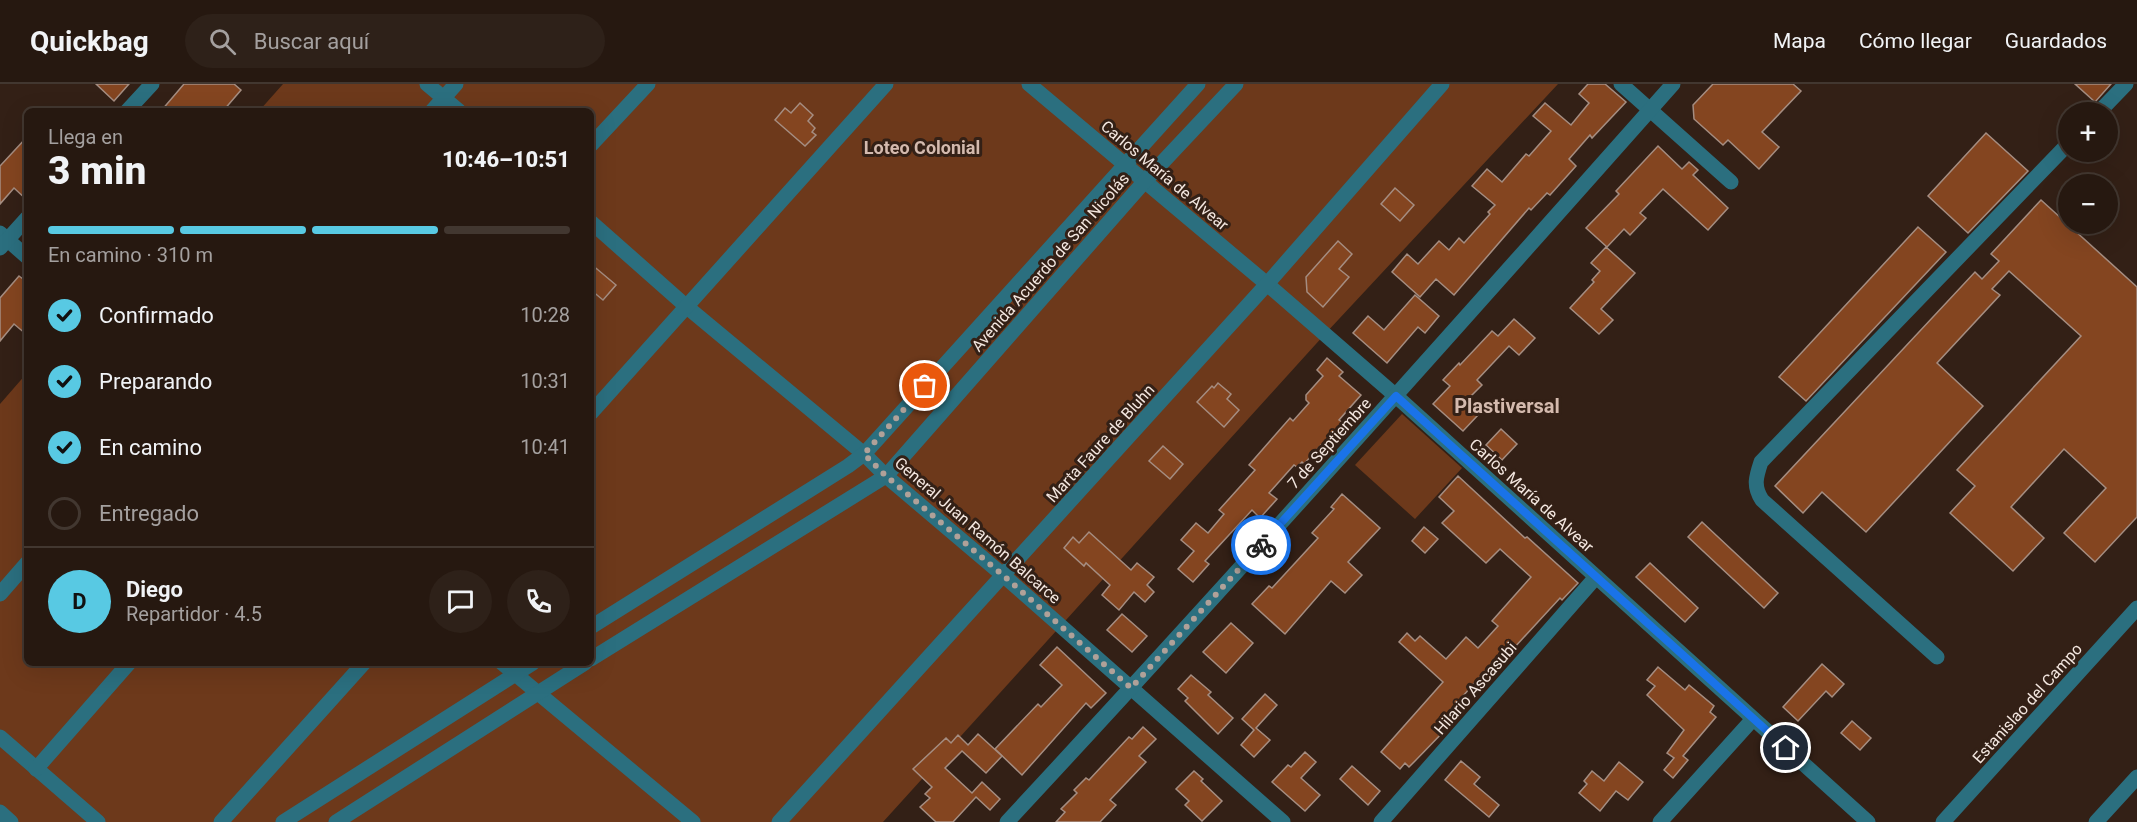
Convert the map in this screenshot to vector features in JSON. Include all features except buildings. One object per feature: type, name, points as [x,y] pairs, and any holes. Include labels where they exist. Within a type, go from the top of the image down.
[{"type":"street","points":[[130,108],[152,84]]},
{"type":"street","points":[[427,84],[456,108]]},
{"type":"street","points":[[435,108],[456,84]]},
{"type":"street","points":[[594,142],[648,84]]},
{"type":"street","points":[[594,410],[886,84]]},
{"type":"street","name":"Carlos María de Alvear","points":[[1029,84],[1268,284],[1396,396],[1868,822]]},
{"type":"street","name":"Avenida Acuerdo de San Nicolás","points":[[594,625],[864,454],[1198,84]]},
{"type":"street","name":"Avenida Acuerdo de San Nicolás","points":[[594,657],[886,476],[1144,182],[1236,84]]},
{"type":"street","name":"Marta Faure de Bluhn","points":[[779,822],[1268,284],[1442,84]]},
{"type":"street","points":[[1621,84],[1731,182]]},
{"type":"street","name":"7 de Septiembre","points":[[1007,822],[1396,396],[1673,84]]},
{"type":"street","points":[[2109,102],[2126,84]]},
{"type":"street","points":[[1937,657],[1762,500],[1755,489],[1756,477],[1761,462],[2058,154]]},
{"type":"street","points":[[24,221],[2,240],[24,254]]},
{"type":"street","name":"General Juan Ramón Balcarce","points":[[594,225],[687,307],[864,454],[886,476],[1004,576],[1283,822]]},
{"type":"street","points":[[0,594],[24,566]]},
{"type":"street","name":"Hilario Ascasubi","points":[[1381,822],[1596,577]]},
{"type":"street","name":"Estanislao del Campo","points":[[1943,822],[2137,608]]},
{"type":"street","points":[[36,769],[126,666]]},
{"type":"street","points":[[221,822],[361,666]]},
{"type":"street","points":[[504,666],[693,822]]},
{"type":"street","points":[[282,822],[528,666]]},
{"type":"street","points":[[336,822],[580,666]]},
{"type":"street","points":[[1660,822],[1753,718]]},
{"type":"street","points":[[0,737],[98,822]]},
{"type":"street","points":[[2096,822],[2137,777]]},
{"type":"street","points":[[0,812],[11,822]]},
{"type":"shaded area","points":[[283,84],[1558,84],[1325,334],[883,822],[11,822],[0,812],[0,404],[24,376],[24,666],[594,666],[594,108],[262,108]]},
{"type":"shaded area","points":[[1402,414],[1462,468],[1415,519],[1355,465]]},
{"type":"way so far","points":[[925,386],[864,454],[886,476],[1131,688],[1261,545]]},
{"type":"district","name":"Loteo Colonial","points":[[922,148]]},
{"type":"district","name":"Plastiversal","points":[[1507,406]]},
{"type":"route","points":[[1261,545],[1396,396],[1786,748]]}]
